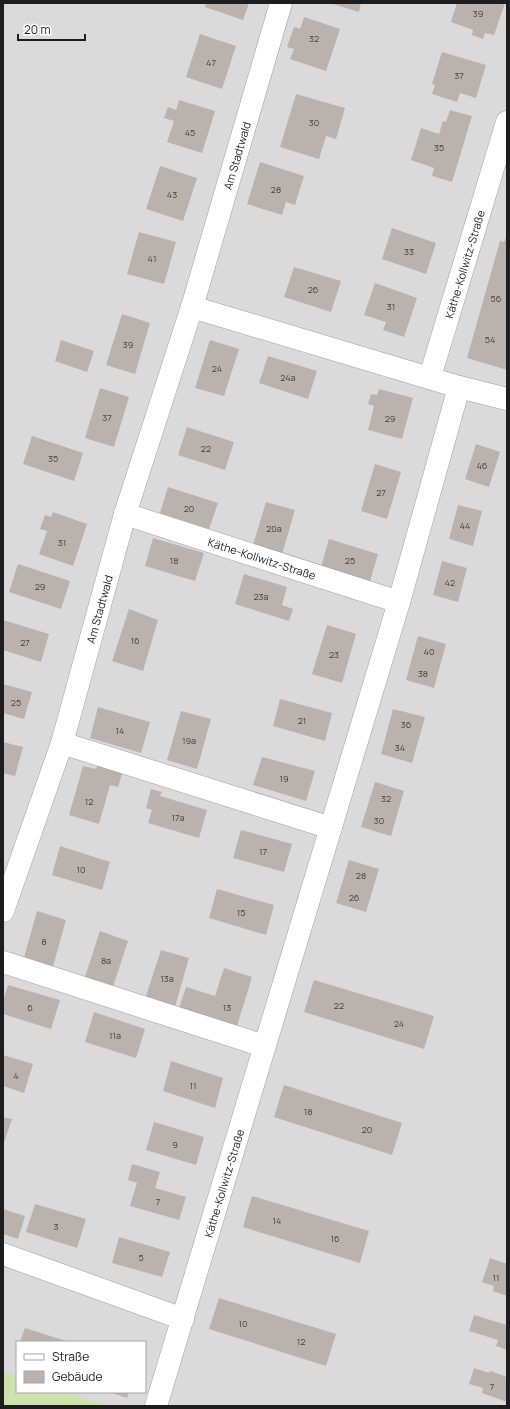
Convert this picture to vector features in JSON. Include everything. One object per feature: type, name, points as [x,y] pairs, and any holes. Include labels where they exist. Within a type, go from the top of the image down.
[{"type":"street","name":"Am Stadtwald","points":[[3,910],[62,742],[125,514],[192,307],[281,3]]},
{"type":"street","name":"Käthe-Kollwitz-Straße","points":[[430,377],[507,122]]},
{"type":"street","points":[[192,307],[430,377],[459,387],[507,399]]},
{"type":"street","name":"Käthe-Kollwitz-Straße","points":[[156,1406],[400,602],[459,387]]},
{"type":"street","name":"Käthe-Kollwitz-Straße","points":[[125,514],[400,602]]},
{"type":"street","points":[[62,742],[331,828]]},
{"type":"street","points":[[3,962],[264,1046]]},
{"type":"street","points":[[3,1254],[183,1319]]},
{"type":"shaded area","points":[[3,3],[507,3],[507,1406],[3,1406]]},
{"type":"green space","points":[[3,1372],[16,1376],[16,1393],[69,1393],[110,1406],[3,1406]]},
{"type":"building","points":[[206,3],[249,3],[243,20],[205,7]]},
{"type":"building","points":[[330,3],[361,3],[359,12]]},
{"type":"building","points":[[457,3],[505,3],[494,35],[485,33],[483,39],[472,35],[473,30],[451,22]]},
{"type":"building","points":[[304,17],[340,29],[326,71],[290,59],[294,49],[287,47],[294,27],[300,29]]},
{"type":"building","points":[[200,34],[236,46],[222,89],[186,77]]},
{"type":"building","points":[[442,52],[486,65],[476,98],[460,93],[457,102],[432,94],[435,85],[432,84]]},
{"type":"building","points":[[296,94],[345,108],[336,139],[326,136],[319,159],[280,147]]},
{"type":"building","points":[[179,100],[215,111],[202,153],[167,142],[174,121],[164,118],[168,107],[176,110]]},
{"type":"building","points":[[450,110],[472,116],[452,182],[432,176],[434,168],[411,160],[421,128],[439,134],[443,121],[446,122]]},
{"type":"building","points":[[260,162],[304,176],[295,205],[286,202],[282,215],[247,204]]},
{"type":"building","points":[[160,166],[197,178],[183,221],[146,209]]},
{"type":"building","points":[[392,228],[436,243],[426,274],[382,259]]},
{"type":"building","points":[[139,232],[176,242],[164,284],[127,274]]},
{"type":"building","points":[[507,235],[507,370],[467,358],[500,241],[504,242]]},
{"type":"building","points":[[294,267],[341,281],[331,312],[284,297]]},
{"type":"building","points":[[375,283],[417,298],[404,337],[383,330],[386,322],[364,315]]},
{"type":"building","points":[[122,314],[150,323],[135,374],[106,365]]},
{"type":"building","points":[[61,340],[94,351],[87,372],[55,361]]},
{"type":"building","points":[[210,340],[239,349],[224,396],[195,388]]},
{"type":"building","points":[[268,356],[317,371],[308,399],[259,383]]},
{"type":"building","points":[[100,388],[129,397],[114,447],[85,438]]},
{"type":"building","points":[[379,389],[413,398],[402,439],[368,430],[374,406],[368,404],[371,394],[377,395]]},
{"type":"building","points":[[187,427],[234,442],[225,470],[178,455]]},
{"type":"building","points":[[32,436],[83,453],[74,481],[23,464]]},
{"type":"building","points":[[476,444],[500,452],[489,487],[465,479]]},
{"type":"building","points":[[375,464],[401,472],[387,519],[361,511]]},
{"type":"building","points":[[168,487],[218,503],[209,529],[160,513]]},
{"type":"building","points":[[266,502],[295,510],[282,554],[253,545]]},
{"type":"building","points":[[458,505],[482,511],[473,546],[449,539]]},
{"type":"building","points":[[53,512],[87,524],[73,566],[39,554],[47,531],[40,529],[45,515],[51,517]]},
{"type":"building","points":[[153,538],[204,553],[195,581],[145,566]]},
{"type":"building","points":[[329,539],[378,554],[370,581],[321,567]]},
{"type":"building","points":[[442,561],[467,568],[458,602],[433,595]]},
{"type":"building","points":[[18,564],[70,581],[61,609],[9,592]]},
{"type":"building","points":[[244,574],[287,587],[282,605],[293,609],[289,621],[235,604]]},
{"type":"building","points":[[129,609],[158,620],[143,671],[112,661]]},
{"type":"building","points":[[3,620],[49,634],[41,662],[3,650]]},
{"type":"building","points":[[327,625],[356,634],[342,683],[312,674]]},
{"type":"building","points":[[418,636],[446,644],[434,688],[406,680]]},
{"type":"building","points":[[3,684],[32,692],[24,719],[3,713]]},
{"type":"building","points":[[280,699],[332,713],[325,741],[273,726]]},
{"type":"building","points":[[98,707],[150,722],[141,753],[90,738]]},
{"type":"building","points":[[393,709],[425,717],[412,763],[381,754]]},
{"type":"building","points":[[181,711],[211,719],[197,769],[167,760]]},
{"type":"building","points":[[3,742],[23,747],[15,776],[3,773]]},
{"type":"building","points":[[262,757],[315,771],[306,801],[253,785]]},
{"type":"building","points":[[98,763],[123,770],[118,787],[110,785],[99,824],[69,815],[83,766],[96,769]]},
{"type":"building","points":[[375,782],[404,791],[391,836],[361,827]]},
{"type":"building","points":[[151,789],[162,792],[160,796],[207,810],[199,838],[148,823],[152,810],[146,808]]},
{"type":"building","points":[[241,830],[292,844],[284,872],[233,858]]},
{"type":"building","points":[[60,846],[110,862],[102,890],[52,875]]},
{"type":"building","points":[[349,860],[379,869],[366,912],[336,903]]},
{"type":"building","points":[[217,889],[274,905],[266,935],[209,918]]},
{"type":"building","points":[[37,911],[66,920],[52,970],[23,961]]},
{"type":"building","points":[[100,931],[128,941],[112,990],[84,980]]},
{"type":"building","points":[[161,950],[189,958],[175,1007],[145,999]]},
{"type":"building","points":[[224,968],[252,977],[237,1026],[179,1008],[186,987],[215,996]]},
{"type":"building","points":[[314,980],[434,1016],[424,1049],[304,1012]]},
{"type":"building","points":[[8,985],[60,1000],[51,1029],[3,1014],[3,1001]]},
{"type":"building","points":[[94,1012],[145,1029],[136,1058],[85,1042]]},
{"type":"building","points":[[3,1055],[33,1064],[24,1093],[3,1086]]},
{"type":"building","points":[[171,1061],[223,1078],[215,1108],[163,1091]]},
{"type":"building","points":[[284,1085],[402,1123],[392,1155],[274,1117]]},
{"type":"building","points":[[3,1117],[12,1119],[3,1146]]},
{"type":"building","points":[[154,1122],[204,1137],[196,1165],[146,1150]]},
{"type":"building","points":[[132,1164],[160,1172],[155,1188],[186,1197],[179,1220],[130,1206],[137,1183],[128,1180]]},
{"type":"building","points":[[252,1196],[369,1231],[360,1263],[243,1227]]},
{"type":"building","points":[[35,1204],[86,1219],[77,1248],[26,1232]]},
{"type":"building","points":[[3,1209],[25,1216],[18,1239],[3,1234]]},
{"type":"building","points":[[119,1237],[170,1252],[162,1277],[112,1263]]},
{"type":"building","points":[[490,1258],[507,1264],[507,1296],[493,1291],[494,1286],[482,1282]]},
{"type":"building","points":[[219,1298],[336,1334],[326,1366],[209,1329]]},
{"type":"building","points":[[474,1315],[507,1325],[507,1350],[496,1346],[498,1340],[469,1331]]},
{"type":"building","points":[[25,1328],[66,1341],[20,1341]]},
{"type":"building","points":[[474,1368],[489,1373],[490,1371],[507,1377],[507,1402],[482,1393],[483,1388],[469,1384]]},
{"type":"building","points":[[112,1393],[129,1393],[127,1398]]}]
